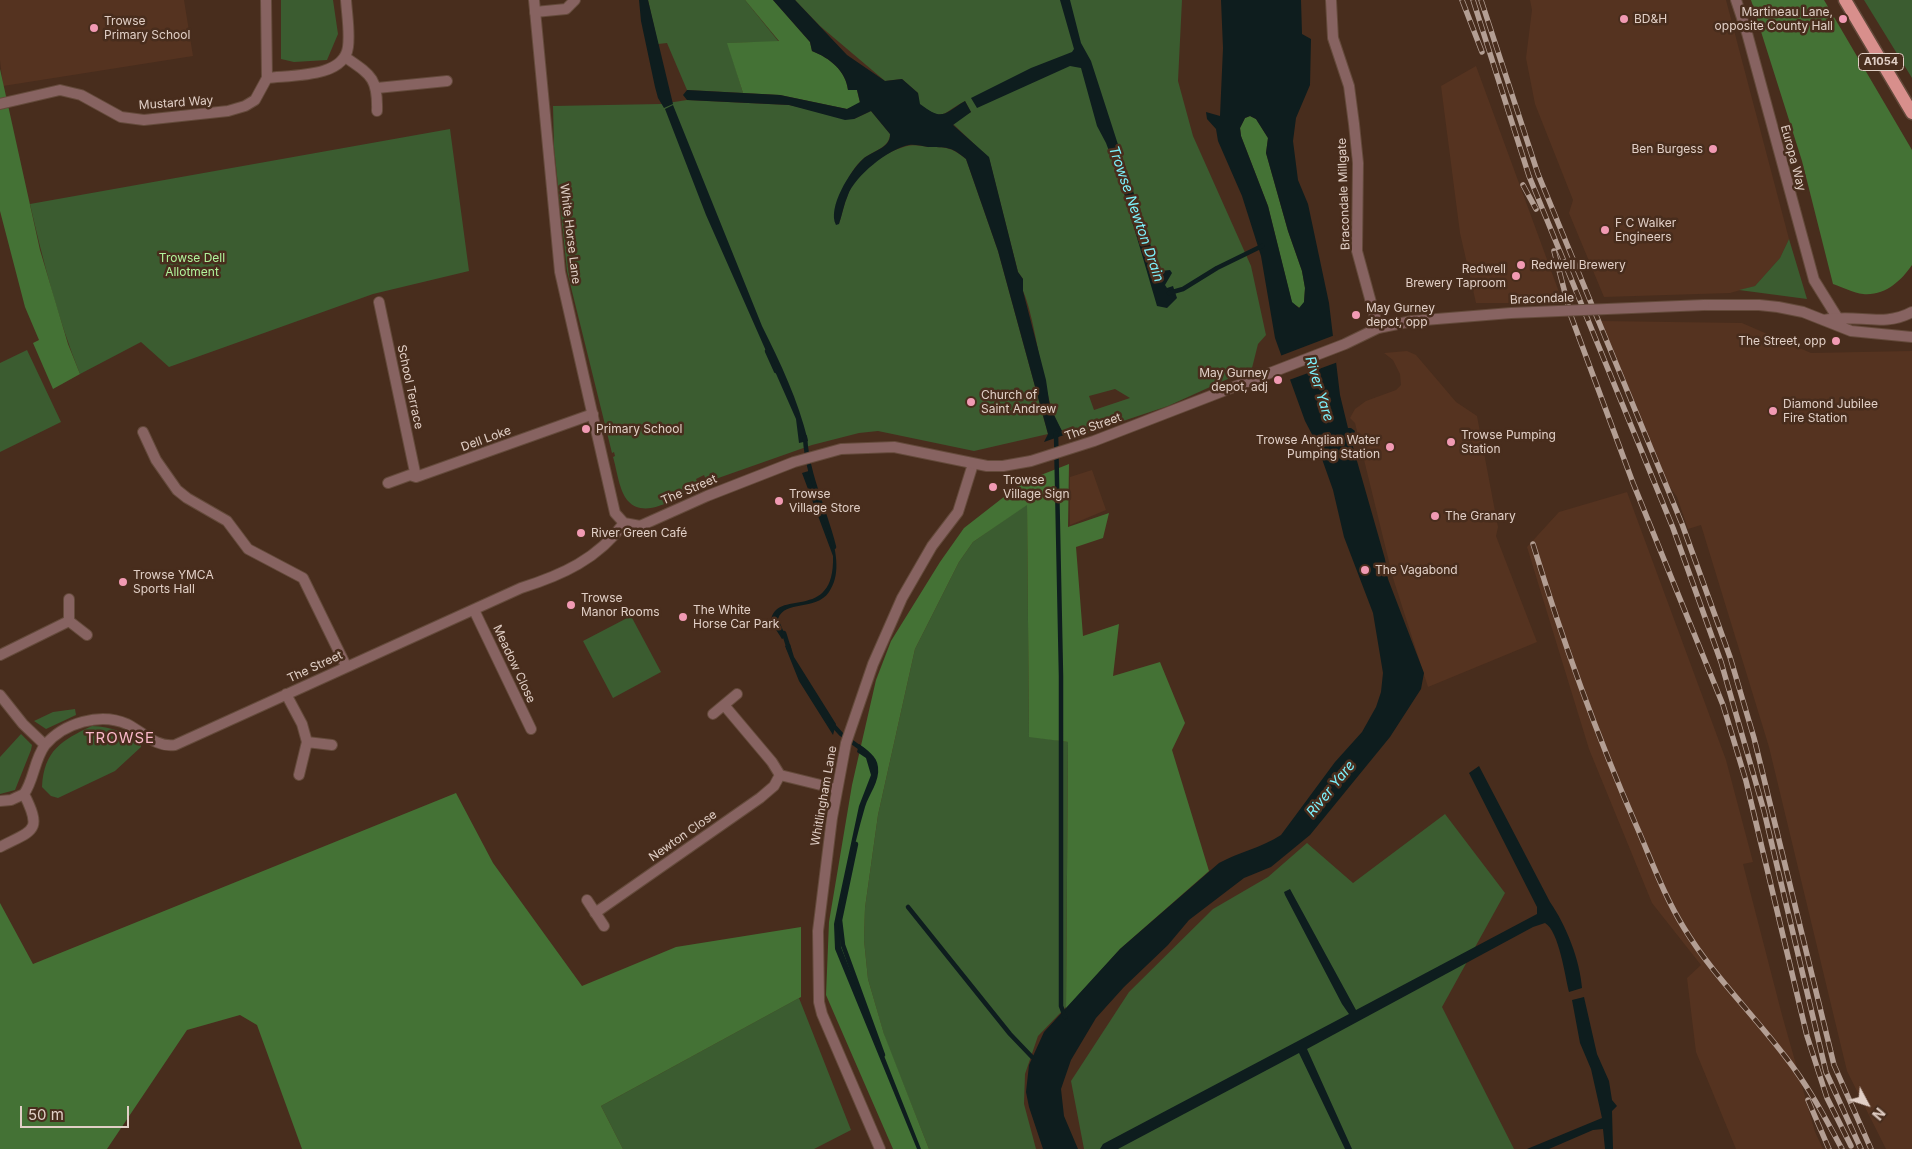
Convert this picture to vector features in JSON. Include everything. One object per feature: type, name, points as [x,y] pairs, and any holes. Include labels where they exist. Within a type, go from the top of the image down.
[{"type":"main road","name":"A1054","points":[[1844,0],[1912,113]]},
{"type":"street","name":"Mustard Way","points":[[0,104],[60,90],[81,95],[121,117],[144,120],[228,111],[246,106],[255,100],[267,78],[266,0]]},
{"type":"street","points":[[267,78],[335,68],[345,57],[349,45],[346,0]]},
{"type":"street","name":"White Horse Lane","points":[[534,0],[560,272],[615,514],[624,523]]},
{"type":"street","points":[[535,12],[566,8],[575,0]]},
{"type":"street","name":"Bracondale Millgate","points":[[1331,0],[1334,38],[1349,86],[1354,124],[1358,163],[1357,251],[1378,328]]},
{"type":"street","name":"Europa Way","points":[[1736,0],[1814,280],[1837,317]]},
{"type":"street","points":[[345,57],[371,77],[377,88],[377,111]]},
{"type":"street","points":[[377,88],[447,81]]},
{"type":"street","name":"School Terrace","points":[[379,302],[416,477]]},
{"type":"street","name":"Bracondale","points":[[1269,373],[1335,348],[1378,328],[1412,321],[1512,313],[1759,305],[1803,312],[1851,331],[1912,337]]},
{"type":"street","points":[[1824,320],[1837,317],[1899,320],[1912,312]]},
{"type":"street","name":"The Street","points":[[45,745],[70,727],[95,719],[124,723],[162,746],[175,745],[346,666],[544,581],[593,557],[610,541],[624,523],[630,526],[643,524],[668,512],[820,453],[842,448],[894,447],[973,464],[1003,466],[1031,461],[1094,441],[1269,373]]},
{"type":"street","name":"Dell Loke","points":[[388,482],[410,475],[416,477],[593,414]]},
{"type":"street","points":[[143,432],[156,460],[177,490],[187,498],[227,521],[248,549],[303,578],[346,666]]},
{"type":"street","name":"Whitlingham Lane","points":[[880,1149],[822,1014],[819,1002],[818,931],[827,849],[848,739],[872,664],[902,598],[932,546],[958,512],[973,464]]},
{"type":"street","points":[[68,599],[69,620],[87,634]]},
{"type":"street","name":"Meadow Close","points":[[474,610],[531,729]]},
{"type":"street","points":[[0,655],[69,620]]},
{"type":"street","points":[[286,694],[302,724],[307,742],[299,775]]},
{"type":"street","points":[[713,714],[738,694]]},
{"type":"street","points":[[0,695],[23,724],[45,745],[33,769],[24,794],[34,812],[33,827],[25,834],[0,847]]},
{"type":"street","points":[[724,705],[772,762],[780,775],[837,789]]},
{"type":"street","points":[[307,742],[332,745]]},
{"type":"street","name":"Newton Close","points":[[595,913],[760,798],[774,786],[780,775]]},
{"type":"street","points":[[0,802],[24,794]]},
{"type":"street","points":[[587,900],[604,926]]},
{"type":"shaded area","name":"Trowse Primary School","points":[[0,0],[184,0],[193,56],[3,86],[0,60]]},
{"type":"shaded area","points":[[1530,0],[1726,0],[1789,239],[1780,258],[1755,286],[1730,293],[1604,297],[1569,213],[1573,200],[1535,104],[1526,58],[1532,10]]},
{"type":"shaded area","points":[[1476,66],[1563,303],[1476,303],[1460,233],[1441,86]]},
{"type":"shaded area","points":[[1600,321],[1742,323],[1811,353],[1912,351],[1912,1149],[1886,1149],[1847,1071],[1769,747],[1701,525],[1688,529],[1677,497],[1659,471]]},
{"type":"shaded area","points":[[1407,351],[1416,355],[1456,402],[1477,416],[1498,527],[1496,536],[1537,642],[1428,687],[1393,578],[1355,423],[1350,418],[1355,409],[1366,401],[1396,390],[1401,385],[1400,374],[1393,360],[1384,353]]},
{"type":"shaded area","points":[[1092,470],[1106,510],[1070,525],[1070,477]]},
{"type":"shaded area","points":[[1627,492],[1726,760],[1753,862],[1743,864],[1782,1015],[1815,1132],[1823,1149],[1736,1149],[1696,1052],[1687,978],[1701,965],[1652,903],[1589,749],[1527,547],[1559,512]]},
{"type":"green space","points":[[281,0],[333,0],[338,34],[327,60],[294,62],[281,59]]},
{"type":"green space","points":[[648,0],[745,0],[779,42],[728,43],[743,93],[687,90],[667,43],[658,44]]},
{"type":"green space","points":[[745,0],[773,0],[810,42],[812,51],[825,57],[836,66],[847,83],[848,90],[857,90],[860,103],[847,109],[780,95],[743,93],[727,43],[779,41]]},
{"type":"green space","points":[[795,0],[1182,0],[1178,81],[1193,136],[1251,266],[1266,335],[1258,344],[1252,368],[1168,406],[1069,439],[1060,428],[1047,392],[1029,307],[1023,291],[1023,279],[1018,272],[989,158],[952,123],[971,112],[965,101],[939,115],[927,110],[919,104],[918,93],[902,79],[885,81],[820,26]],"holes":[[[1115,389],[1130,398],[1094,410],[1089,396]]]},
{"type":"green space","points":[[1751,0],[1824,0],[1912,150],[1912,265],[1903,277],[1885,290],[1878,293],[1863,294],[1833,284],[1802,161]]},
{"type":"green space","points":[[1864,0],[1912,0],[1912,78]]},
{"type":"green space","points":[[0,69],[40,250],[68,344],[80,374],[53,389],[33,343],[39,340],[25,307],[0,211]]},
{"type":"green space","points":[[687,100],[789,105],[854,119],[871,111],[890,134],[889,139],[884,146],[863,159],[851,174],[843,197],[839,224],[852,186],[873,164],[890,153],[910,145],[916,145],[953,150],[966,159],[998,251],[1048,434],[974,451],[878,431],[859,433],[812,445],[707,482],[704,475],[696,479],[699,486],[673,500],[654,507],[644,508],[635,506],[628,501],[622,492],[613,457],[615,456],[614,452],[612,453],[567,271],[554,147],[553,106],[661,104]]},
{"type":"green space","points":[[1250,116],[1256,119],[1268,138],[1266,153],[1288,231],[1302,271],[1305,288],[1304,303],[1300,308],[1292,303],[1268,206],[1241,136],[1240,128],[1245,118]]},
{"type":"green space","name":"Trowse Dell Allotment","points":[[450,129],[469,271],[373,294],[169,367],[141,342],[80,374],[52,290],[30,204]]},
{"type":"green space","points":[[1789,239],[1807,299],[1739,290],[1755,286],[1780,258]]},
{"type":"green space","points":[[27,350],[61,422],[0,452],[0,363]]},
{"type":"green space","points":[[1069,464],[1068,527],[1109,513],[1103,538],[1076,547],[1083,636],[1119,624],[1113,676],[1160,662],[1185,723],[1172,750],[1209,871],[1120,949],[1066,1009],[1068,742],[1029,737],[1027,505],[973,542],[959,562],[915,649],[878,815],[865,908],[864,940],[868,979],[884,1034],[929,1149],[893,1149],[826,995],[829,922],[852,785],[876,680],[891,641],[940,562],[964,528],[1023,482]]},
{"type":"green space","points":[[1027,504],[1029,736],[1068,742],[1066,1007],[1038,1036],[1025,1074],[1024,1104],[1036,1149],[929,1149],[885,1038],[868,979],[864,940],[865,908],[878,815],[915,649],[959,562],[973,542]]},
{"type":"green space","points":[[631,616],[661,672],[613,698],[583,641]]},
{"type":"green space","points":[[75,709],[76,715],[46,729],[34,721],[53,712]]},
{"type":"green space","points":[[92,726],[124,733],[141,743],[141,747],[115,771],[58,798],[51,796],[42,787],[43,774],[51,755],[56,748],[72,736]]},
{"type":"green space","points":[[21,734],[32,745],[31,750],[15,790],[0,794],[0,757]]},
{"type":"green space","points":[[456,793],[493,863],[582,986],[676,947],[801,927],[801,997],[601,1106],[623,1149],[302,1149],[257,1025],[240,1015],[187,1030],[107,1149],[0,1149],[0,903],[33,964]]},
{"type":"green space","points":[[1445,814],[1505,893],[1442,1007],[1514,1149],[1084,1149],[1071,1081],[1129,992],[1213,909],[1268,877],[1307,843],[1353,883]]},
{"type":"green space","points":[[799,998],[851,1130],[814,1149],[623,1149],[601,1106]]},
{"type":"water","points":[[639,0],[648,0],[673,104],[664,108],[658,98],[655,87],[641,21]]},
{"type":"water","points":[[773,0],[795,0],[847,55],[885,81],[902,79],[918,93],[920,104],[934,113],[947,113],[965,101],[971,112],[953,125],[989,157],[1018,272],[1023,279],[1023,291],[1046,380],[1050,407],[1064,435],[1044,442],[1048,434],[998,251],[966,159],[952,149],[918,145],[911,145],[892,152],[873,164],[858,180],[848,195],[839,224],[836,225],[834,218],[837,200],[846,181],[863,159],[884,146],[889,139],[890,134],[871,111],[854,119],[845,120],[789,105],[687,100],[683,95],[687,90],[780,95],[847,109],[860,102],[857,90],[848,90],[844,77],[836,66],[825,57],[812,51],[810,42]]},
{"type":"water","points":[[1060,0],[1070,0],[1081,43],[1091,61],[1157,265],[1161,271],[1170,270],[1172,273],[1165,285],[1167,288],[1173,286],[1177,298],[1167,308],[1157,306],[1121,183],[1106,143],[1097,126],[1081,68],[1070,66],[977,108],[971,98],[1031,68],[1072,52],[1074,49]]},
{"type":"water","name":"River Yare","points":[[1221,0],[1301,0],[1302,34],[1311,39],[1310,85],[1296,118],[1293,141],[1298,180],[1308,204],[1329,303],[1340,395],[1348,428],[1355,431],[1351,440],[1385,559],[1388,579],[1424,673],[1421,689],[1390,737],[1310,835],[1271,867],[1244,878],[1189,920],[1168,945],[1124,987],[1096,1018],[1071,1060],[1061,1089],[1064,1116],[1078,1149],[1043,1149],[1026,1092],[1029,1065],[1044,1032],[1120,949],[1219,863],[1281,835],[1335,762],[1362,732],[1376,707],[1381,692],[1383,673],[1373,613],[1344,537],[1333,490],[1316,442],[1305,421],[1275,338],[1261,256],[1242,196],[1218,141],[1216,129],[1207,119],[1206,112],[1220,116],[1223,48]],"holes":[[[1250,116],[1256,119],[1268,138],[1266,153],[1288,231],[1302,271],[1305,288],[1304,302],[1299,308],[1292,302],[1268,206],[1241,136],[1240,128],[1245,118]]]},
{"type":"water","points":[[673,105],[762,326],[788,382],[808,441],[799,443],[796,419],[706,215],[665,109]]},
{"type":"water","points":[[812,470],[835,549],[837,564],[835,579],[829,592],[823,598],[816,602],[787,609],[782,613],[778,619],[786,637],[782,639],[771,622],[775,612],[782,606],[815,598],[825,590],[831,577],[833,556],[802,473]]},
{"type":"water","points":[[790,644],[794,657],[836,724],[833,735],[799,681],[785,646]]},
{"type":"water","points":[[859,744],[874,756],[878,772],[856,839],[842,914],[841,947],[921,1149],[917,1149],[835,949],[834,924],[840,895],[859,806],[871,775],[866,758],[857,752]]},
{"type":"water","points":[[1479,766],[1567,932],[1581,977],[1582,988],[1569,992],[1558,944],[1550,928],[1545,923],[1533,927],[1307,1049],[1352,1149],[1345,1149],[1299,1053],[1118,1149],[1100,1149],[1103,1144],[1349,1014],[1284,892],[1290,889],[1356,1010],[1537,914],[1537,907],[1469,773]]},
{"type":"water","points":[[1584,997],[1597,1054],[1609,1081],[1612,1100],[1617,1106],[1612,1111],[1613,1149],[1605,1149],[1603,1129],[1593,1130],[1549,1149],[1527,1149],[1602,1118],[1591,1069],[1580,1043],[1572,1000]]},
{"type":"pier","points":[[1335,335],[1338,362],[1289,380],[1280,356]]},
{"type":"waterway","name":"Trowse Newton Drain","points":[[1169,293],[1183,289],[1217,268],[1262,246]]},
{"type":"waterway","points":[[767,351],[776,371]]},
{"type":"waterway","points":[[1056,433],[1061,676],[1061,1006],[1065,1017]]},
{"type":"waterway","points":[[805,437],[809,465],[834,547]]},
{"type":"waterway","points":[[784,633],[789,649]]},
{"type":"waterway","points":[[831,723],[841,734],[863,750]]},
{"type":"waterway","points":[[856,844],[840,920],[843,945],[883,1055]]},
{"type":"waterway","points":[[908,907],[1010,1034],[1032,1057]]},
{"type":"railway","points":[[1462,0],[1482,52]]},
{"type":"railway","points":[[1473,0],[1529,176],[1673,528],[1721,662],[1764,811],[1826,1072],[1861,1149]]},
{"type":"railway","points":[[1481,0],[1538,174],[1682,524],[1730,657],[1754,738],[1834,1065],[1871,1149]]},
{"type":"railway","points":[[1523,185],[1536,209]]},
{"type":"railway","points":[[1554,251],[1571,316],[1633,483],[1723,705],[1746,781],[1807,1036],[1827,1098],[1851,1146]]},
{"type":"railway","points":[[1533,544],[1593,721],[1670,903],[1695,945],[1800,1077],[1842,1149]]},
{"type":"railway","points":[[1808,1100],[1829,1149]]},
{"type":"place","name":"BD&H","points":[[1624,19]]},
{"type":"place","name":"Martineau Lane, opposite County Hall","points":[[1843,19]]},
{"type":"place","name":"Trowse Primary School","points":[[94,28]]},
{"type":"place","name":"Ben Burgess","points":[[1713,149]]},
{"type":"place","name":"F C Walker Engineers","points":[[1605,230]]},
{"type":"place","name":"Redwell Brewery","points":[[1521,265]]},
{"type":"place","name":"Redwell Brewery Taproom","points":[[1516,276]]},
{"type":"place","name":"May Gurney depot, opp","points":[[1356,315]]},
{"type":"place","name":"The Street, opp","points":[[1836,341]]},
{"type":"place","name":"May Gurney depot, adj","points":[[1278,380]]},
{"type":"place","name":"Church of Saint Andrew","points":[[971,402]]},
{"type":"place","name":"Diamond Jubilee Fire Station","points":[[1773,411]]},
{"type":"place","name":"Primary School","points":[[586,429]]},
{"type":"place","name":"Trowse Pumping Station","points":[[1451,442]]},
{"type":"place","name":"Trowse Anglian Water Pumping Station","points":[[1390,447]]},
{"type":"place","name":"Trowse Village Sign","points":[[993,487]]},
{"type":"place","name":"Trowse Village Store","points":[[779,501]]},
{"type":"place","name":"The Granary","points":[[1435,516]]},
{"type":"place","name":"River Green Café","points":[[581,533]]},
{"type":"place","name":"The Vagabond","points":[[1365,570]]},
{"type":"place","name":"Trowse YMCA Sports Hall","points":[[123,582]]},
{"type":"place","name":"Trowse Manor Rooms","points":[[571,605]]},
{"type":"place","name":"The White Horse Car Park","points":[[683,617]]},
{"type":"district","name":"TROWSE","points":[[120,738]]}]
